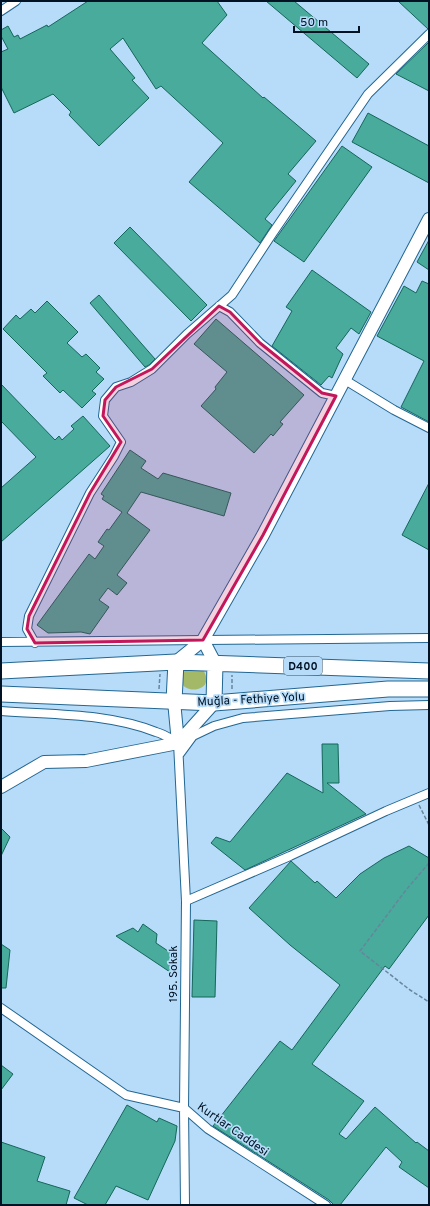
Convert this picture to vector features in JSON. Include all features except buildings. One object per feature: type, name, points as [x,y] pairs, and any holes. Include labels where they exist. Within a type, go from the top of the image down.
[{"type":"highway","name":"D400","points":[[1,670],[176,662],[429,671]]},
{"type":"highway","points":[[174,701],[176,662]]},
{"type":"highway","points":[[214,703],[215,663]]},
{"type":"highway","name":"Muğla - Fethiye Yolu","points":[[1,694],[214,703],[388,689],[429,689]]},
{"type":"street","points":[[1,11],[16,1]]},
{"type":"street","points":[[35,643],[27,629],[29,616],[90,493],[114,456],[121,442],[103,416],[105,400],[116,387],[131,382],[152,369],[232,294],[368,94],[429,34]]},
{"type":"street","points":[[176,662],[203,640],[263,535],[429,218]]},
{"type":"street","points":[[219,306],[230,312],[260,343],[322,393],[336,396]]},
{"type":"street","points":[[345,380],[394,410],[429,428]]},
{"type":"street","points":[[1,642],[35,643],[429,638]]},
{"type":"street","points":[[203,640],[215,663]]},
{"type":"street","points":[[174,701],[178,749]]},
{"type":"street","points":[[178,749],[214,703]]},
{"type":"street","points":[[1,787],[44,762],[86,761],[178,749],[193,736],[214,726],[242,718],[390,706],[429,705]]},
{"type":"street","points":[[1,712],[91,717],[131,724],[157,732],[178,749]]},
{"type":"street","name":"195. Sokak","points":[[178,749],[186,901],[184,1205]]},
{"type":"street","points":[[186,901],[429,793]]},
{"type":"street","name":"Kurtlar Caddesi","points":[[1,1008],[126,1095],[184,1108],[208,1129],[326,1205]]},
{"type":"path","points":[[158,701],[161,663]]},
{"type":"path","points":[[232,663],[232,702]]},
{"type":"path","points":[[416,798],[429,825]]},
{"type":"path","points":[[429,863],[406,890],[360,951],[410,990],[429,1002]]},
{"type":"highlighted area","points":[[219,306],[230,312],[260,343],[322,393],[336,396],[263,535],[203,640],[35,643],[27,629],[29,616],[90,493],[121,442],[103,416],[105,400],[116,387],[152,369]]},
{"type":"green space","points":[[185,670],[203,670],[206,679],[205,685],[194,690],[183,685],[181,679]]}]
